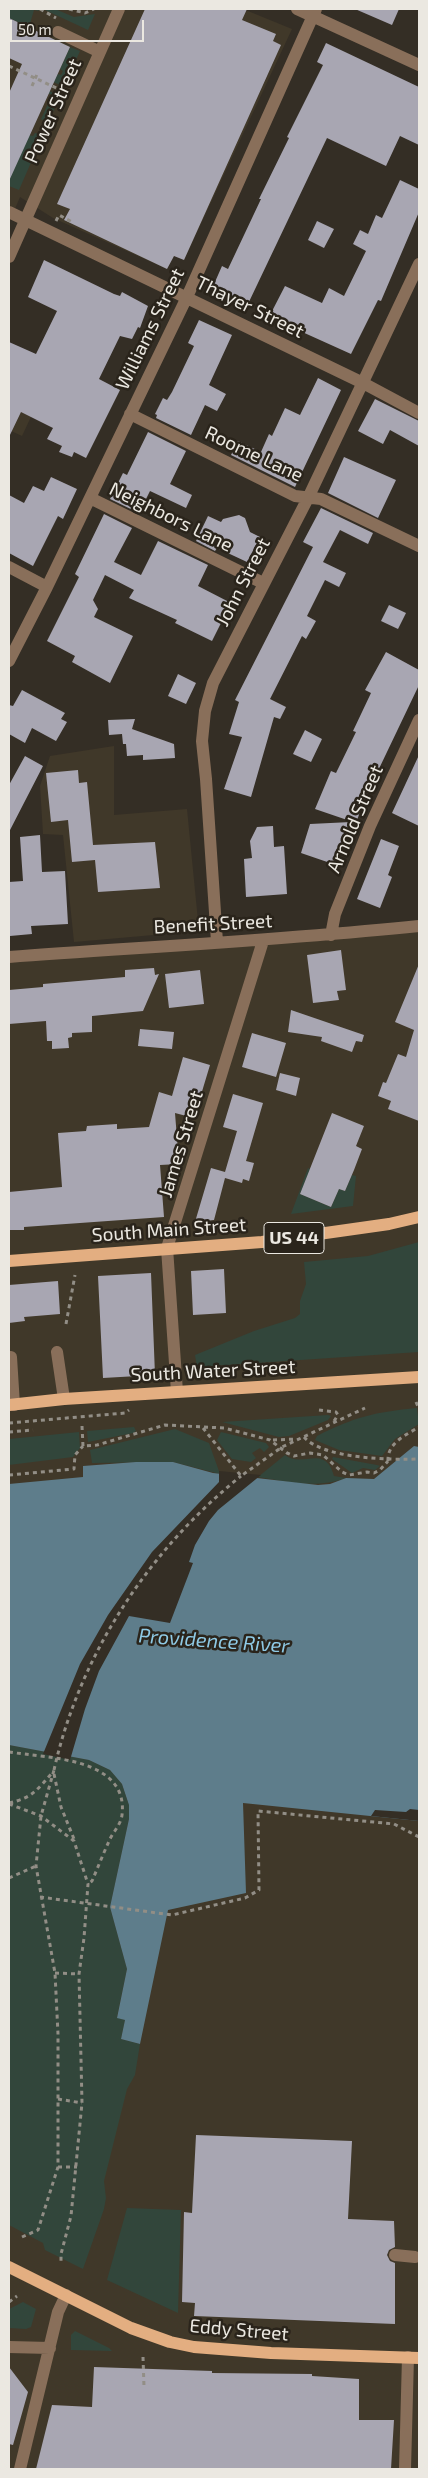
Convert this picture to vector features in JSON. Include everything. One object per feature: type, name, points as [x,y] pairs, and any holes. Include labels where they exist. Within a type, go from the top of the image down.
[{"type":"main road","name":"South Main Street","points":[[9,1261],[262,1242],[389,1224],[419,1217]]},
{"type":"main road","name":"South Water Street","points":[[11,1405],[64,1399],[419,1377]]},
{"type":"main road","name":"Eddy Street","points":[[9,2267],[131,2328],[170,2342],[194,2347],[271,2353],[413,2357]]},
{"type":"street","name":"Power Street","points":[[9,257],[119,9]]},
{"type":"street","points":[[297,9],[315,12],[419,65]]},
{"type":"street","name":"Williams Street","points":[[9,661],[47,587],[187,297],[315,12]]},
{"type":"street","points":[[58,32],[100,52]]},
{"type":"street","name":"Thayer Street","points":[[9,212],[363,383],[419,413]]},
{"type":"street","name":"John Street","points":[[217,942],[202,741],[204,718],[213,684],[308,498],[419,264]]},
{"type":"street","name":"Roome Lane","points":[[130,414],[295,496],[321,499],[419,546]]},
{"type":"street","name":"Neighbors Lane","points":[[90,498],[263,583]]},
{"type":"street","points":[[9,567],[47,587]]},
{"type":"street","name":"Arnold Street","points":[[331,935],[335,914],[370,826],[419,720]]},
{"type":"street","name":"Benefit Street","points":[[9,957],[217,942],[263,941],[419,926]]},
{"type":"street","name":"James Street","points":[[177,1392],[167,1248],[263,941]]},
{"type":"street","points":[[57,1352],[64,1399]]},
{"type":"street","points":[[11,1357],[11,1405]]},
{"type":"street","points":[[395,2255],[415,2257]]},
{"type":"street","points":[[20,2469],[58,2312],[66,2295]]},
{"type":"street","points":[[9,2347],[50,2348]]},
{"type":"street","points":[[405,2469],[413,2357]]},
{"type":"path","points":[[69,9],[85,13],[94,9]]},
{"type":"path","points":[[9,66],[64,92]]},
{"type":"path","points":[[32,86],[38,72]]},
{"type":"path","points":[[65,218],[72,222]]},
{"type":"path","points":[[66,1324],[75,1275]]},
{"type":"path","points":[[416,1402],[419,1408]]},
{"type":"path","points":[[9,1423],[125,1414],[133,1408]]},
{"type":"path","points":[[22,2238],[38,2230],[58,2167],[55,1973],[36,1866],[41,1816],[61,1740],[81,1686],[120,1611],[154,1562],[196,1514],[241,1476],[282,1447],[365,1408]]},
{"type":"path","points":[[319,1410],[336,1412],[338,1415],[334,1422],[325,1427]]},
{"type":"path","points":[[9,1475],[74,1469],[75,1455],[83,1446],[97,1445],[166,1425],[224,1428],[270,1440],[282,1447],[287,1454],[294,1456],[310,1453],[324,1455],[342,1472],[349,1475],[367,1472],[374,1473],[390,1460]]},
{"type":"path","points":[[82,1426],[83,1446]]},
{"type":"path","points":[[390,1460],[388,1453],[393,1444],[419,1427]]},
{"type":"path","points":[[202,1428],[241,1476]]},
{"type":"path","points":[[9,1432],[33,1430]]},
{"type":"path","points":[[270,1440],[304,1437]]},
{"type":"path","points":[[304,1437],[310,1443],[326,1450],[390,1460],[419,1459]]},
{"type":"path","points":[[324,1455],[326,1450]]},
{"type":"path","points":[[9,1752],[85,1764],[100,1771],[116,1788],[122,1804],[120,1821],[92,1881],[88,1884]]},
{"type":"path","points":[[9,1803],[25,1799],[36,1792],[54,1770]]},
{"type":"path","points":[[54,1770],[61,1808],[88,1884],[79,1974],[82,2103],[71,2216],[61,2254],[61,2262]]},
{"type":"path","points":[[9,1803],[41,1816],[74,1841]]},
{"type":"path","points":[[40,1897],[172,1915],[245,1898],[259,1890],[258,1811],[394,1824],[419,1837]]},
{"type":"path","points":[[9,1878],[36,1866]]},
{"type":"path","points":[[55,1973],[79,1974]]},
{"type":"path","points":[[58,2100],[82,2103]]},
{"type":"path","points":[[58,2167],[77,2167]]},
{"type":"path","points":[[9,2302],[17,2296]]},
{"type":"path","points":[[143,2357],[144,2387]]},
{"type":"shaded area","points":[[9,9],[243,9],[292,29],[184,260],[174,256],[167,269],[53,218],[20,197],[9,223]]},
{"type":"shaded area","points":[[9,390],[37,404],[22,436],[9,430]]},
{"type":"shaded area","points":[[114,746],[114,815],[187,809],[199,931],[74,942],[63,835],[43,834],[40,786],[50,756]]},
{"type":"shaded area","points":[[419,927],[419,2469],[9,2469],[9,959]]},
{"type":"green space","points":[[9,9],[38,9],[39,11],[34,10],[29,27],[9,18]]},
{"type":"green space","points":[[43,9],[55,9],[74,17],[95,14],[88,30]]},
{"type":"green space","points":[[70,47],[80,51],[64,87],[41,76],[54,79],[58,74],[61,75],[63,71],[60,69]]},
{"type":"green space","points":[[37,85],[60,96],[19,190],[9,186],[9,179],[29,135],[40,134],[45,122],[41,119],[52,95],[36,88]]},
{"type":"green space","points":[[308,1168],[310,1169],[300,1194],[331,1207],[339,1189],[345,1191],[352,1175],[356,1176],[353,1206],[291,1214]]},
{"type":"green space","points":[[419,1242],[419,1352],[197,1367],[195,1355],[254,1331],[295,1318],[300,1314],[300,1301],[306,1284],[304,1262],[368,1256]]},
{"type":"green space","points":[[417,1408],[419,1424],[395,1439],[382,1456],[339,1450],[315,1440],[317,1436],[354,1420],[389,1411]]},
{"type":"green space","points":[[331,1416],[328,1420],[289,1436],[279,1437],[222,1422]]},
{"type":"green space","points":[[134,1427],[136,1431],[133,1433],[88,1442],[87,1431]]},
{"type":"green space","points":[[175,1429],[209,1443],[220,1474],[173,1462],[92,1463],[90,1450]]},
{"type":"green space","points":[[79,1432],[80,1448],[73,1457],[9,1465],[9,1439]]},
{"type":"green space","points":[[221,1432],[266,1443],[269,1447],[264,1452],[260,1448],[252,1453],[256,1458],[251,1462],[232,1459],[217,1440]]},
{"type":"green space","points":[[285,1455],[292,1459],[312,1458],[325,1461],[330,1466],[334,1476],[346,1478],[313,1484],[258,1477]]},
{"type":"green space","points":[[333,1457],[380,1466],[375,1470],[363,1468],[352,1473],[332,1459]]},
{"type":"green space","points":[[9,1745],[89,1760],[110,1770],[122,1784],[129,1805],[129,1819],[110,1907],[127,1969],[117,2017],[125,2020],[121,2039],[140,2044],[135,2075],[127,2089],[104,2181],[106,2198],[104,2209],[83,2269],[45,2250],[43,2243],[9,2225]]},
{"type":"green space","points":[[127,2208],[181,2210],[178,2313],[107,2280]]},
{"type":"green space","points":[[23,2302],[36,2309],[31,2327],[26,2329],[9,2328],[9,2309]]},
{"type":"green space","points":[[75,2331],[112,2351],[71,2350],[71,2335]]},
{"type":"water","name":"Providence River","points":[[414,1446],[419,1447],[419,1821],[243,1803],[246,1893],[168,1910],[140,2044],[121,2039],[125,2020],[117,2018],[127,1969],[110,1907],[129,1819],[129,1805],[122,1784],[110,1770],[89,1760],[9,1745],[9,1484],[83,1477],[83,1466],[136,1462],[173,1462],[213,1473],[318,1485],[330,1484],[346,1478],[374,1479]]},
{"type":"pier","points":[[219,1471],[261,1475],[218,1510],[209,1521],[195,1545],[189,1562],[193,1563],[170,1623],[129,1616],[99,1671],[85,1709],[70,1760],[43,1754],[80,1664],[108,1615],[152,1552],[219,1482]]},
{"type":"pier","points":[[410,1809],[419,1810],[419,1821],[371,1816],[375,1810],[406,1812]]},
{"type":"building","points":[[145,9],[247,9],[242,20],[276,34],[273,41],[281,45],[184,260],[174,256],[167,269],[64,220],[70,209],[57,204]]},
{"type":"building","points":[[355,9],[399,9],[392,25]]},
{"type":"building","points":[[9,18],[70,47],[9,181],[9,93],[22,64],[9,58]]},
{"type":"building","points":[[326,43],[419,87],[419,145],[400,136],[386,166],[327,138],[247,306],[211,291],[222,266],[228,269],[261,199],[259,199],[289,138],[287,137],[323,65],[317,62]]},
{"type":"building","points":[[400,180],[419,189],[419,212],[381,301],[378,300],[351,354],[269,317],[285,286],[322,303],[329,288],[344,296],[366,251],[353,244],[360,230],[368,234],[376,215],[382,218]]},
{"type":"building","points":[[317,221],[334,229],[324,248],[308,240]]},
{"type":"building","points":[[44,260],[114,294],[120,296],[122,292],[148,306],[140,328],[138,327],[132,339],[120,336],[99,379],[120,390],[86,458],[74,452],[72,457],[59,452],[62,446],[47,439],[53,428],[21,412],[9,437],[9,342],[36,354],[57,311],[28,297]]},
{"type":"building","points":[[199,320],[232,335],[209,385],[226,394],[217,411],[205,405],[191,435],[156,418],[157,415],[155,414],[163,398],[167,400],[172,392],[194,346],[188,343]]},
{"type":"building","points":[[318,378],[341,390],[295,487],[231,455],[238,441],[261,452],[269,434],[272,436],[285,408],[300,415]]},
{"type":"building","points":[[375,399],[419,421],[419,446],[390,430],[383,444],[358,431]]},
{"type":"building","points":[[148,432],[186,451],[170,484],[192,495],[186,508],[150,491],[139,513],[110,499],[123,473],[127,475]]},
{"type":"building","points":[[344,457],[396,480],[378,518],[328,493]]},
{"type":"building","points":[[51,477],[77,489],[63,519],[58,516],[33,566],[9,553],[9,495],[24,503],[33,486],[44,491]]},
{"type":"building","points":[[321,508],[373,533],[368,544],[340,530],[323,562],[346,573],[339,587],[325,580],[307,616],[316,621],[306,639],[302,636],[270,699],[286,707],[280,719],[274,717],[251,797],[224,789],[242,737],[229,734],[239,702],[235,700],[313,547],[303,542]]},
{"type":"building","points":[[104,514],[132,528],[114,562],[141,575],[158,541],[208,565],[198,586],[231,603],[212,641],[175,623],[177,620],[129,598],[134,590],[105,575],[93,600],[98,609],[94,617],[133,636],[110,683],[72,662],[75,656],[47,641],[79,577],[75,574]]},
{"type":"building","points":[[239,515],[245,518],[250,532],[260,537],[247,562],[217,548],[215,551],[196,541],[208,516],[221,522],[223,519]]},
{"type":"building","points":[[389,605],[406,613],[398,629],[381,621]]},
{"type":"building","points":[[386,652],[419,670],[419,685],[365,798],[356,823],[315,809],[331,771],[336,773],[356,732],[353,731],[371,693],[365,690]]},
{"type":"building","points":[[178,674],[196,683],[186,704],[168,696]]},
{"type":"building","points":[[22,690],[65,713],[61,719],[67,722],[56,741],[32,728],[25,743],[9,734],[9,705],[13,706]]},
{"type":"building","points":[[135,719],[132,729],[174,744],[175,758],[143,760],[143,755],[127,756],[126,744],[123,744],[122,734],[109,735],[108,720]]},
{"type":"building","points":[[305,730],[322,739],[311,762],[293,754]]},
{"type":"building","points":[[419,755],[419,826],[392,813]]},
{"type":"building","points":[[25,756],[43,766],[9,832],[9,785]]},
{"type":"building","points":[[78,770],[79,783],[87,782],[93,845],[155,842],[160,888],[98,892],[95,860],[72,862],[68,820],[51,822],[46,773]]},
{"type":"building","points":[[351,822],[336,865],[301,853],[310,824]]},
{"type":"building","points":[[273,826],[274,847],[284,846],[287,894],[246,897],[244,859],[252,858],[250,841],[257,827]]},
{"type":"building","points":[[40,835],[42,872],[65,871],[68,924],[31,926],[32,934],[10,936],[9,882],[23,881],[20,837]]},
{"type":"building","points":[[381,839],[399,846],[388,875],[392,877],[380,908],[357,899]]},
{"type":"building","points":[[341,950],[346,990],[337,991],[339,1000],[313,1003],[307,955]]},
{"type":"building","points":[[419,964],[419,1121],[388,1109],[391,1101],[378,1096],[383,1082],[386,1083],[398,1054],[406,1057],[414,1030],[395,1022]]},
{"type":"building","points":[[154,968],[155,975],[159,974],[143,1011],[92,1016],[92,1032],[72,1033],[72,1037],[68,1038],[69,1048],[52,1049],[52,1041],[47,1041],[46,1021],[9,1024],[9,990],[43,987],[43,984],[125,977],[125,970]]},
{"type":"building","points":[[200,970],[204,1004],[169,1008],[165,974]]},
{"type":"building","points":[[291,1010],[364,1035],[362,1042],[356,1041],[352,1052],[321,1041],[322,1037],[288,1032]]},
{"type":"building","points":[[140,1029],[174,1032],[172,1049],[138,1046]]},
{"type":"building","points":[[252,1033],[286,1043],[276,1077],[242,1067]]},
{"type":"building","points":[[183,1057],[210,1065],[194,1118],[175,1113],[179,1164],[160,1165],[164,1217],[24,1227],[24,1230],[9,1230],[9,1192],[62,1187],[58,1133],[86,1131],[87,1126],[117,1124],[117,1129],[149,1127],[159,1092],[172,1096]]},
{"type":"building","points":[[280,1073],[300,1078],[296,1096],[276,1090]]},
{"type":"building","points":[[233,1094],[263,1103],[246,1161],[254,1163],[249,1181],[243,1179],[242,1183],[225,1178],[214,1220],[195,1222],[211,1168],[225,1172],[237,1131],[223,1127]]},
{"type":"building","points":[[332,1113],[364,1126],[356,1146],[362,1149],[354,1170],[345,1191],[339,1189],[331,1207],[300,1194]]},
{"type":"building","points":[[224,1269],[226,1313],[193,1315],[191,1271]]},
{"type":"building","points":[[151,1273],[155,1375],[103,1378],[98,1276]]},
{"type":"building","points":[[58,1281],[60,1314],[24,1317],[25,1321],[9,1323],[9,1285]]},
{"type":"building","points":[[196,2135],[352,2141],[348,2219],[394,2221],[395,2247],[389,2250],[387,2255],[390,2261],[395,2263],[395,2324],[194,2316],[195,2303],[182,2302],[184,2212],[192,2213]]},
{"type":"building","points":[[9,2367],[28,2392],[13,2445],[9,2444]]},
{"type":"building","points":[[94,2367],[212,2371],[212,2373],[312,2374],[312,2376],[359,2379],[359,2420],[394,2420],[391,2469],[36,2469],[52,2405],[92,2407]]}]
